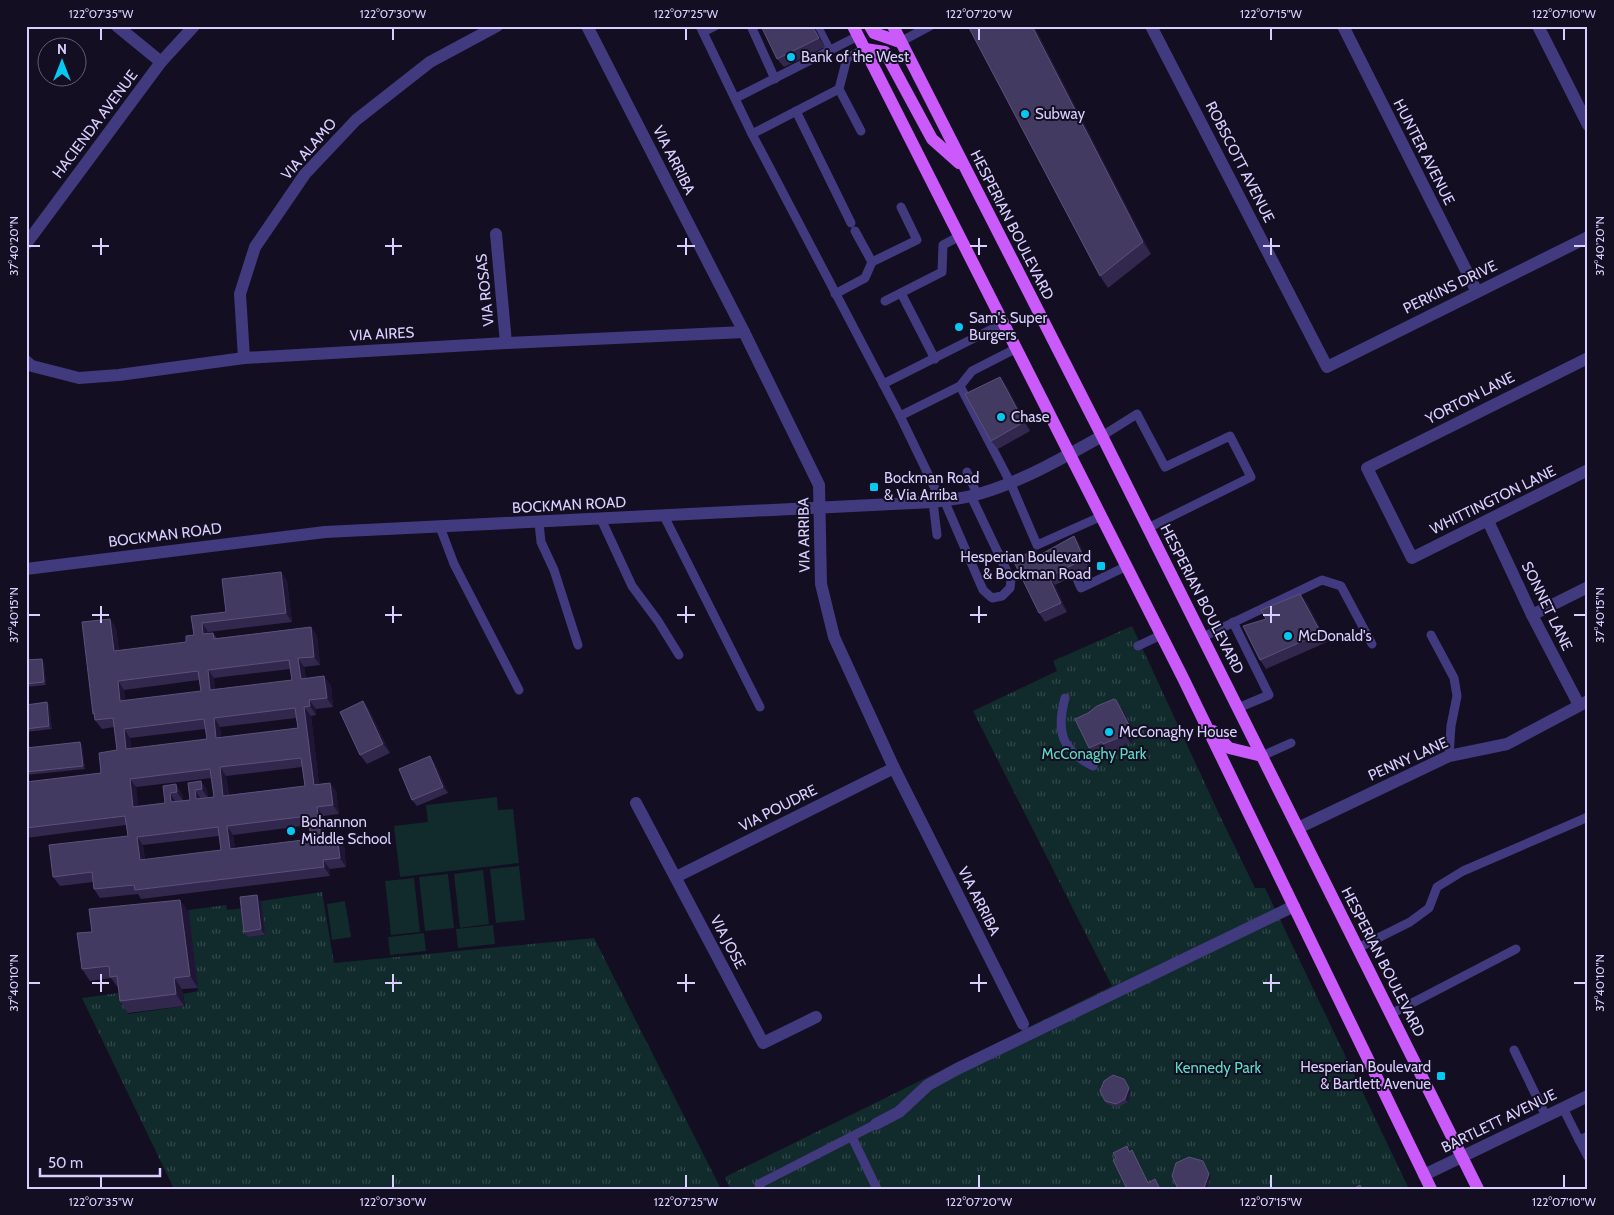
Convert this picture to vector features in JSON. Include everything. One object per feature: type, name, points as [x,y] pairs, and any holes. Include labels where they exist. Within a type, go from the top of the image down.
[{"type":"main road","points":[[870,26],[874,33],[900,42]]},
{"type":"main road","name":"HESPERIAN BOULEVARD","points":[[893,26],[1102,436],[1478,1189]]},
{"type":"main road","points":[[856,31],[1205,722],[1431,1189]]},
{"type":"main road","points":[[865,49],[885,52],[932,139],[964,168]]},
{"type":"main road","points":[[1205,722],[1229,748],[1262,756]]},
{"type":"street","points":[[118,26],[161,62]]},
{"type":"street","name":"HACIENDA AVENUE","points":[[26,244],[161,62],[194,26]]},
{"type":"street","name":"VIA ALAMO","points":[[244,358],[240,294],[255,247],[305,174],[356,120],[430,62],[497,26]]},
{"type":"street","name":"VIA ARRIBA","points":[[588,26],[820,485],[821,584],[834,636],[894,768],[1023,1024]]},
{"type":"street","name":"ROBSCOTT AVENUE","points":[[1151,26],[1327,367]]},
{"type":"street","name":"HUNTER AVENUE","points":[[1343,26],[1477,292]]},
{"type":"street","points":[[1538,26],[1588,125]]},
{"type":"street","name":"VIA ROSAS","points":[[496,234],[506,343]]},
{"type":"street","name":"PERKINS DRIVE","points":[[1327,367],[1588,237]]},
{"type":"street","name":"VIA AIRES","points":[[26,361],[32,366],[78,378],[119,375],[244,358],[744,332]]},
{"type":"street","name":"YORTON LANE","points":[[1412,558],[1367,468],[1588,358]]},
{"type":"street","name":"BOCKMAN ROAD","points":[[26,569],[293,535],[820,509],[939,501],[974,495],[1010,482],[1070,454],[1102,436]]},
{"type":"street","name":"WHITTINGTON LANE","points":[[1412,558],[1588,470]]},
{"type":"street","name":"SONNET LANE","points":[[1488,521],[1532,615],[1583,703]]},
{"type":"street","points":[[1532,615],[1588,587]]},
{"type":"street","name":"PENNY LANE","points":[[1298,828],[1449,756],[1507,744],[1583,703]]},
{"type":"street","name":"VIA POUDRE","points":[[676,877],[894,768]]},
{"type":"street","name":"VIA JOSE","points":[[636,803],[763,1044],[816,1017]]},
{"type":"street","points":[[876,1124],[899,1112],[928,1085],[957,1069],[1294,906]]},
{"type":"street","name":"BARTLETT AVENUE","points":[[1424,1175],[1588,1096]]},
{"type":"lane","points":[[715,26],[701,29],[752,134],[900,416],[983,590],[992,598],[1002,596],[1010,588],[1011,580],[974,495],[967,472]]},
{"type":"lane","points":[[751,26],[775,79]]},
{"type":"lane","points":[[817,26],[830,51]]},
{"type":"lane","points":[[900,42],[930,26]]},
{"type":"lane","points":[[736,98],[830,51],[856,31]]},
{"type":"lane","points":[[861,131],[839,88],[847,58],[865,49]]},
{"type":"lane","points":[[752,134],[839,88]]},
{"type":"lane","points":[[796,111],[872,262]]},
{"type":"lane","points":[[835,294],[865,278],[872,262],[918,240],[901,207]]},
{"type":"lane","points":[[885,301],[942,272],[943,245],[960,236]]},
{"type":"lane","points":[[901,293],[934,360]]},
{"type":"lane","points":[[883,384],[934,360],[1004,323]]},
{"type":"lane","points":[[900,416],[960,386],[972,371],[1017,348]]},
{"type":"lane","points":[[960,386],[1010,482],[1037,544],[1058,540],[1102,516]]},
{"type":"lane","points":[[1102,436],[1138,414],[1166,467],[1230,436],[1251,477],[1148,528]]},
{"type":"lane","points":[[937,535],[939,501]]},
{"type":"lane","points":[[664,516],[760,707]]},
{"type":"lane","points":[[601,519],[632,586],[658,621],[679,655]]},
{"type":"lane","points":[[539,522],[541,542],[554,570],[578,645]]},
{"type":"lane","points":[[440,527],[454,564],[519,690]]},
{"type":"lane","points":[[1068,561],[1081,588],[1127,566]]},
{"type":"lane","points":[[1203,637],[1322,580],[1342,586],[1372,644]]},
{"type":"lane","points":[[1233,622],[1268,695],[1238,708]]},
{"type":"lane","points":[[1138,646],[1161,635]]},
{"type":"lane","points":[[1431,635],[1454,678],[1457,696],[1451,726],[1449,756]]},
{"type":"lane","points":[[1064,698],[1060,724],[1062,735],[1067,746],[1080,760],[1093,766]]},
{"type":"lane","points":[[1262,756],[1291,743]]},
{"type":"lane","points":[[1358,948],[1410,922],[1429,908],[1437,886],[1463,871],[1588,818]]},
{"type":"lane","points":[[1390,1014],[1516,949]]},
{"type":"lane","points":[[1514,1050],[1546,1116]]},
{"type":"lane","points":[[1562,1108],[1588,1158]]},
{"type":"lane","points":[[761,1189],[759,1184],[876,1124]]},
{"type":"lane","points":[[852,1136],[877,1189]]},
{"type":"lane","points":[[1579,1140],[1588,1136]]},
{"type":"green space","name":"Kennedy Park","points":[[1132,626],[1255,888],[1265,888],[1409,1189],[730,1189],[725,1177],[1112,986],[973,711],[1057,671],[1053,661]]},
{"type":"green space","points":[[497,797],[498,810],[513,809],[519,863],[400,877],[394,826],[428,822],[426,805]]},
{"type":"green space","points":[[519,866],[525,920],[496,923],[490,869]]},
{"type":"green space","points":[[483,870],[489,924],[460,928],[454,874]]},
{"type":"green space","points":[[448,874],[454,928],[425,931],[419,877]]},
{"type":"green space","points":[[414,878],[420,932],[391,935],[385,881]]},
{"type":"green space","points":[[322,892],[334,963],[594,938],[721,1189],[174,1189],[82,998],[126,992],[128,1014],[185,1006],[183,994],[198,991],[188,910],[226,905],[227,910],[245,908],[248,937],[265,935],[261,901]]},
{"type":"green space","points":[[345,901],[351,937],[332,940],[327,904]]},
{"type":"green space","points":[[493,925],[495,944],[458,948],[456,929]]},
{"type":"green space","points":[[424,933],[426,951],[390,955],[388,937]]},
{"type":"building","name":"Bank of the West","points":[[761,26],[812,26],[819,38],[777,59]]},
{"type":"building","points":[[968,26],[1032,26],[1143,242],[1100,276]]},
{"type":"building","name":"Chase","points":[[1000,377],[1024,422],[991,441],[965,394]]},
{"type":"building","points":[[1074,536],[1084,559],[1049,577],[1061,603],[1039,613],[1013,560],[1035,550],[1038,556]]},
{"type":"building","points":[[281,572],[286,613],[202,623],[203,634],[213,633],[214,639],[311,627],[314,657],[298,658],[301,679],[324,676],[327,698],[309,700],[310,706],[304,707],[314,785],[330,783],[333,805],[317,807],[321,838],[337,836],[340,858],[323,860],[324,867],[135,890],[134,885],[94,889],[92,872],[53,877],[49,845],[128,836],[125,816],[26,828],[26,782],[101,773],[99,753],[117,750],[113,718],[95,720],[93,714],[82,622],[110,619],[114,651],[186,642],[186,636],[194,635],[191,616],[226,612],[222,579]],"holes":[[[289,660],[292,680],[210,690],[208,670]],[[198,671],[201,691],[120,701],[118,681]],[[295,708],[298,728],[216,738],[214,718]],[[204,719],[207,739],[126,749],[124,729]],[[301,758],[305,786],[223,796],[220,767]],[[210,769],[214,797],[196,799],[195,790],[202,789],[201,781],[188,783],[190,800],[171,802],[170,793],[177,792],[176,784],[163,786],[165,803],[133,807],[130,779]],[[308,816],[311,839],[230,849],[227,826]],[[218,827],[221,850],[140,860],[137,837]]]},
{"type":"building","points":[[1300,594],[1321,633],[1260,660],[1243,626],[1266,619],[1261,610]]},
{"type":"building","points":[[42,659],[44,682],[26,684],[26,660]]},
{"type":"building","name":"McConaghy House","points":[[1114,699],[1130,727],[1125,735],[1121,734],[1117,736],[1118,738],[1089,748],[1075,719],[1097,706]]},
{"type":"building","points":[[363,701],[383,744],[360,755],[340,712]]},
{"type":"building","points":[[47,702],[49,726],[26,729],[26,705]]},
{"type":"building","points":[[80,742],[83,766],[26,772],[26,748]]},
{"type":"building","points":[[430,756],[443,787],[412,800],[399,769]]},
{"type":"building","points":[[257,895],[261,929],[244,932],[240,897]]},
{"type":"building","points":[[180,900],[190,976],[174,978],[176,994],[120,1001],[117,976],[110,977],[109,966],[82,969],[77,933],[92,932],[89,909]]},
{"type":"building","points":[[1113,1075],[1124,1079],[1129,1088],[1125,1099],[1116,1104],[1105,1101],[1100,1091],[1104,1081]]},
{"type":"building","points":[[1127,1146],[1129,1152],[1132,1150],[1148,1183],[1155,1179],[1160,1189],[1127,1189],[1113,1160],[1116,1158],[1113,1153]]},
{"type":"building","points":[[1189,1157],[1203,1161],[1209,1174],[1202,1189],[1178,1189],[1172,1176],[1176,1163]]},
{"type":"building","points":[[1360,1185],[1362,1189],[1353,1189]]},
{"type":"place","name":"Bank of the West","points":[[791,57]]},
{"type":"place","name":"Subway","points":[[1025,114]]},
{"type":"place","name":"Sam's Super Burgers","points":[[959,327]]},
{"type":"place","name":"Chase","points":[[1001,417]]},
{"type":"place","name":"Bockman Road & Via Arriba","points":[[874,487]]},
{"type":"place","name":"Hesperian Boulevard & Bockman Road","points":[[1101,566]]},
{"type":"place","name":"McDonald's","points":[[1288,636]]},
{"type":"place","name":"McConaghy House","points":[[1109,732]]},
{"type":"place","name":"Bohannon Middle School","points":[[291,831]]},
{"type":"place","name":"Hesperian Boulevard & Bartlett Avenue","points":[[1441,1076]]},
{"type":"park label","name":"McConaghy Park","points":[[1094,754]]}]
